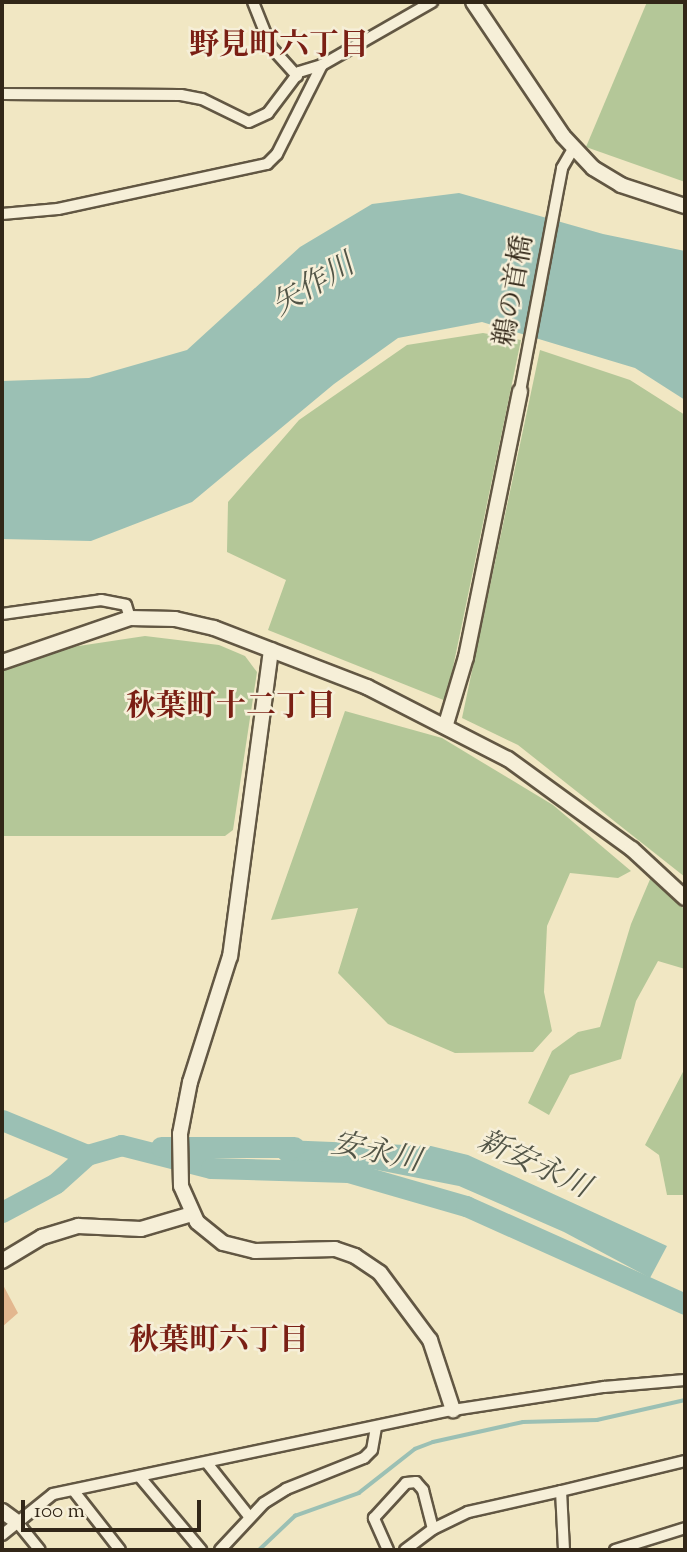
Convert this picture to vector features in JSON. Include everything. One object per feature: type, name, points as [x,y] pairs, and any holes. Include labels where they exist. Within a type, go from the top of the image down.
[{"type":"street","points":[[253,2],[271,47],[297,76]]},
{"type":"street","points":[[2,94],[181,95],[202,99],[249,122],[268,113],[297,76],[322,65],[432,2]]},
{"type":"street","points":[[472,2],[573,149],[593,168],[621,184],[685,206]]},
{"type":"street","points":[[2,214],[58,209],[267,164],[277,154],[322,65]]},
{"type":"street","name":"鵜の首橋","points":[[520,391],[562,168],[573,149]]},
{"type":"street","points":[[446,724],[466,657],[520,391]]},
{"type":"street","points":[[2,614],[101,600],[126,605],[130,618]]},
{"type":"street","points":[[2,662],[130,618],[175,619],[271,650],[367,687],[446,724],[553,789],[632,849],[685,898]]},
{"type":"street","points":[[271,650],[230,956],[190,1082],[180,1134],[179,1173],[192,1214],[204,1230],[234,1247],[255,1251],[335,1249],[366,1262],[388,1282],[430,1340],[453,1410]]},
{"type":"street","points":[[2,1261],[42,1237],[78,1226],[141,1229],[192,1214]]},
{"type":"street","points":[[2,1535],[54,1494],[453,1410],[593,1388],[685,1380]]},
{"type":"street","points":[[220,1550],[248,1515],[286,1489],[364,1458],[372,1450],[376,1428]]},
{"type":"street","points":[[405,1550],[433,1529],[468,1512],[685,1461]]},
{"type":"street","points":[[207,1463],[248,1515]]},
{"type":"street","points":[[139,1476],[201,1550]]},
{"type":"street","points":[[388,1550],[374,1518],[406,1483],[416,1482],[423,1490],[433,1529]]},
{"type":"street","points":[[73,1490],[120,1550]]},
{"type":"street","points":[[561,1491],[564,1550]]},
{"type":"street","points":[[2,1511],[17,1522],[40,1550]]},
{"type":"street","points":[[615,1550],[685,1528]]},
{"type":"green space","points":[[647,2],[685,2],[685,182],[586,147]]},
{"type":"green space","points":[[483,333],[521,340],[446,701],[268,630],[286,580],[227,552],[228,502],[299,420],[407,345]]},
{"type":"green space","points":[[540,350],[630,380],[685,415],[685,877],[518,745],[462,718]]},
{"type":"green space","points":[[145,636],[219,645],[245,656],[257,672],[233,830],[225,836],[2,836],[2,664],[52,650]]},
{"type":"green space","points":[[345,711],[442,738],[553,805],[631,871],[618,878],[570,873],[547,926],[544,992],[552,1031],[533,1052],[455,1053],[388,1024],[338,973],[358,908],[271,920]]},
{"type":"green space","points":[[651,877],[685,910],[685,969],[658,961],[636,1001],[621,1059],[570,1075],[549,1115],[528,1103],[552,1051],[578,1032],[600,1027],[631,924]]},
{"type":"green space","points":[[685,1068],[685,1195],[667,1195],[659,1155],[645,1145]]},
{"type":"water","name":"矢作川","points":[[459,193],[603,234],[685,251],[685,400],[635,368],[482,322],[398,338],[334,384],[192,502],[91,541],[2,539],[2,381],[89,378],[187,350],[300,247],[372,204]]},
{"type":"water","points":[[259,1139],[431,1146],[468,1155],[667,1246],[650,1278],[564,1232],[459,1186],[357,1166],[283,1162]]},
{"type":"building","points":[[2,1283],[18,1313],[2,1327]]},
{"type":"waterway","name":"安永川","points":[[2,1120],[87,1155],[121,1145],[211,1168],[348,1172],[466,1206],[685,1304]]},
{"type":"waterway","name":"新安永川","points":[[161,1147],[294,1147]]},
{"type":"waterway","points":[[2,1212],[56,1183],[87,1155]]},
{"type":"waterway","points":[[259,1550],[295,1516],[359,1493],[415,1449],[433,1442],[523,1422],[597,1420],[685,1400]]},
{"type":"district","name":"野見町六丁目","points":[[279,47]]},
{"type":"district","name":"秋葉町十二丁目","points":[[231,708]]},
{"type":"district","name":"秋葉町六丁目","points":[[219,1342]]}]
